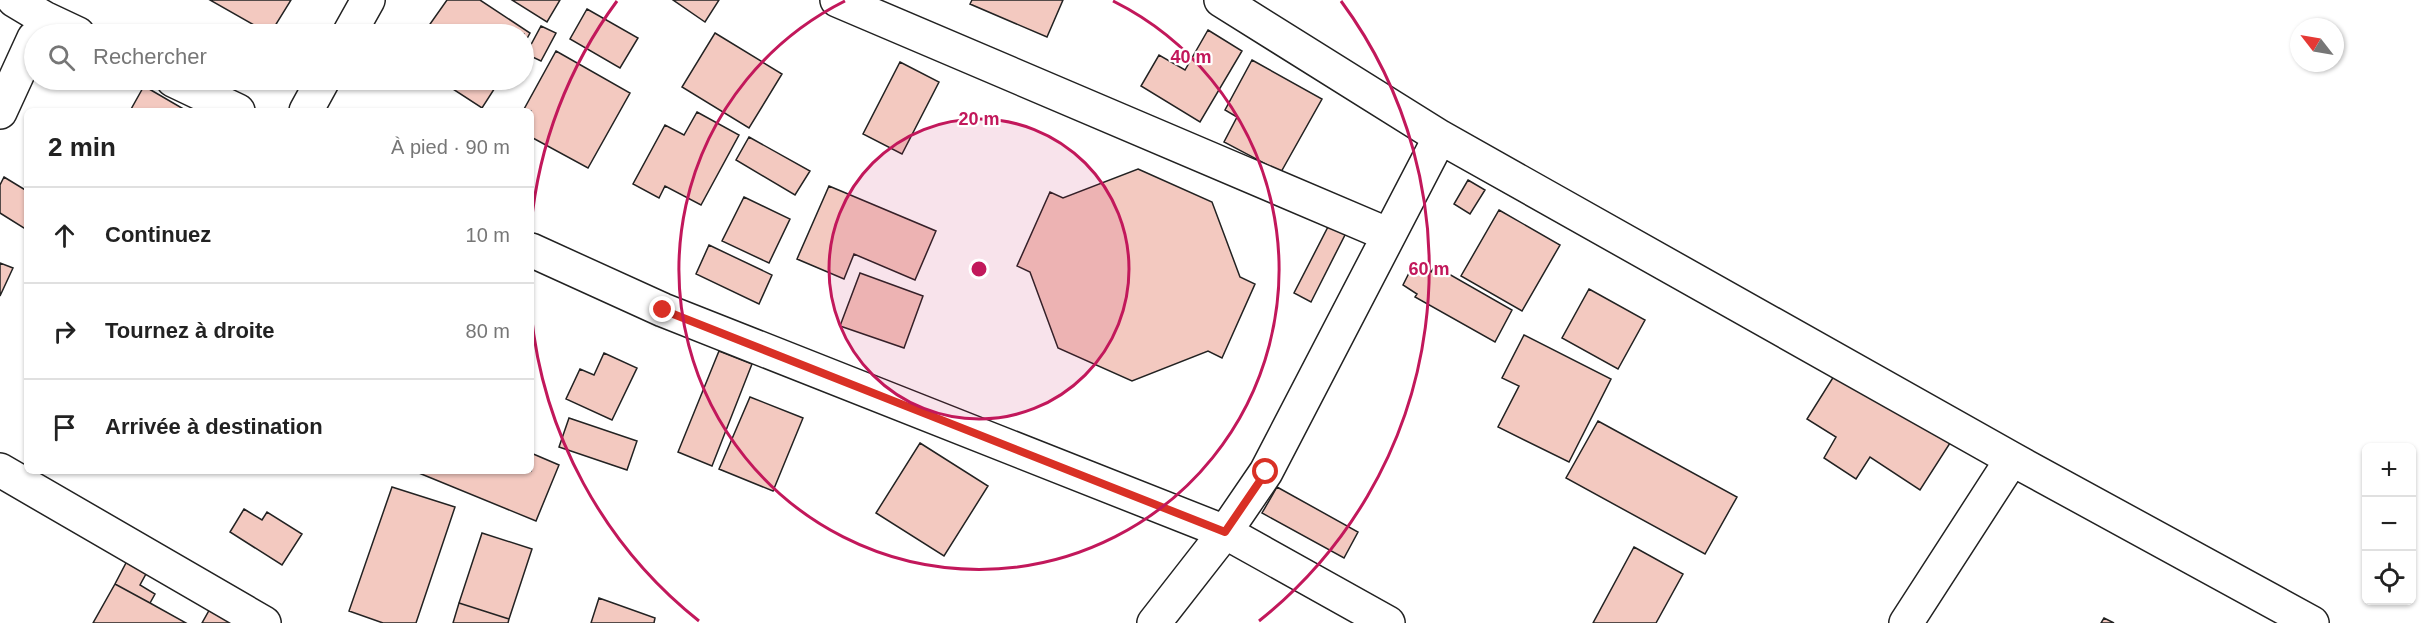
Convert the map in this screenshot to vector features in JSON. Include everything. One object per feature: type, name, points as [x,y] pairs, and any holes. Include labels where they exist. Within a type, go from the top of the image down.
[{"type":"street","points":[[14,0],[42,23]]},
{"type":"street","points":[[355,24],[368,0]]},
{"type":"street","points":[[837,0],[1389,235]]},
{"type":"street","points":[[1221,0],[1440,137],[2012,459],[2312,623]]},
{"type":"street","points":[[0,112],[24,61]]},
{"type":"street","points":[[193,90],[232,108]]},
{"type":"street","points":[[308,108],[318,90]]},
{"type":"street","points":[[1154,623],[1225,532],[1266,472],[1440,137]]},
{"type":"street","points":[[534,251],[663,310],[1225,532],[1388,623]]},
{"type":"street","points":[[1906,623],[2012,459]]},
{"type":"street","points":[[0,470],[264,623]]},
{"type":"building","points":[[210,0],[291,0],[276,24],[252,24]]},
{"type":"building","points":[[447,0],[480,0],[516,24],[430,24]]},
{"type":"building","points":[[512,0],[560,0],[547,22]]},
{"type":"building","points":[[673,0],[719,0],[705,22]]},
{"type":"building","points":[[972,0],[1063,0],[1047,37],[970,4]]},
{"type":"building","points":[[587,9],[638,38],[620,68],[570,39]]},
{"type":"building","points":[[541,26],[556,33],[541,61],[534,58],[534,39]]},
{"type":"building","points":[[1208,30],[1242,51],[1200,122],[1141,86],[1159,55],[1185,70]]},
{"type":"building","points":[[715,33],[782,74],[749,128],[682,87]]},
{"type":"building","points":[[556,51],[630,93],[588,168],[534,139],[534,108],[525,108]]},
{"type":"building","points":[[1252,60],[1322,99],[1281,172],[1224,142],[1237,117],[1225,110]]},
{"type":"building","points":[[900,62],[939,82],[902,154],[863,134]]},
{"type":"building","points":[[142,90],[151,90],[182,108],[132,108]]},
{"type":"building","points":[[454,90],[494,90],[482,108]]},
{"type":"building","points":[[697,112],[739,135],[701,205],[665,186],[659,198],[633,184],[665,125],[684,135]]},
{"type":"building","points":[[749,137],[810,171],[795,195],[736,160]]},
{"type":"building","points":[[1138,169],[1212,202],[1240,277],[1255,284],[1222,358],[1208,351],[1132,381],[1058,348],[1030,272],[1017,266],[1050,192],[1063,198]]},
{"type":"building","points":[[4,177],[24,189],[24,228],[0,213],[0,185]]},
{"type":"building","points":[[1468,180],[1485,190],[1470,214],[1454,204]]},
{"type":"building","points":[[829,186],[936,231],[915,280],[854,254],[844,279],[797,259]]},
{"type":"building","points":[[744,197],[790,219],[769,263],[722,241]]},
{"type":"building","points":[[1499,210],[1560,245],[1522,311],[1461,276]]},
{"type":"building","points":[[1331,221],[1348,229],[1311,302],[1294,293]]},
{"type":"building","points":[[709,245],[772,275],[759,304],[696,274]]},
{"type":"building","points":[[0,263],[13,268],[0,296]]},
{"type":"building","points":[[1414,263],[1431,272],[1435,266],[1512,310],[1495,342],[1415,297],[1417,294],[1403,285]]},
{"type":"building","points":[[860,273],[923,296],[904,348],[840,326]]},
{"type":"building","points":[[1589,289],[1645,320],[1618,369],[1562,338]]},
{"type":"building","points":[[1524,335],[1611,379],[1569,462],[1498,427],[1519,386],[1502,378]]},
{"type":"building","points":[[719,351],[752,364],[712,466],[678,452]]},
{"type":"building","points":[[604,353],[637,368],[612,420],[566,399],[580,369],[594,375]]},
{"type":"building","points":[[1839,368],[1952,440],[1920,490],[1870,457],[1856,479],[1824,458],[1836,437],[1807,419]]},
{"type":"building","points":[[750,397],[803,418],[773,491],[719,469]]},
{"type":"building","points":[[569,418],[637,441],[627,470],[559,447]]},
{"type":"building","points":[[1598,421],[1737,497],[1705,554],[1566,478]]},
{"type":"building","points":[[920,443],[988,486],[944,556],[876,513]]},
{"type":"building","points":[[534,454],[559,465],[536,521],[421,474],[534,474]]},
{"type":"building","points":[[392,487],[455,507],[416,623],[383,623],[349,611]]},
{"type":"building","points":[[1277,487],[1358,532],[1344,558],[1262,513]]},
{"type":"building","points":[[244,509],[262,520],[267,512],[302,534],[282,565],[230,532]]},
{"type":"building","points":[[482,533],[532,549],[509,619],[459,603]]},
{"type":"building","points":[[1634,547],[1683,574],[1656,623],[1593,623]]},
{"type":"building","points":[[127,561],[147,572],[140,585],[155,594],[150,603],[115,584]]},
{"type":"building","points":[[115,584],[150,603],[186,623],[93,623]]},
{"type":"building","points":[[599,598],[655,618],[654,623],[591,623]]},
{"type":"building","points":[[459,603],[509,619],[508,623],[453,623]]},
{"type":"building","points":[[211,607],[241,623],[202,623]]},
{"type":"building","points":[[2104,618],[2114,623],[2101,623]]},
{"type":"route","points":[[663,310],[1225,532],[1266,472]]}]
